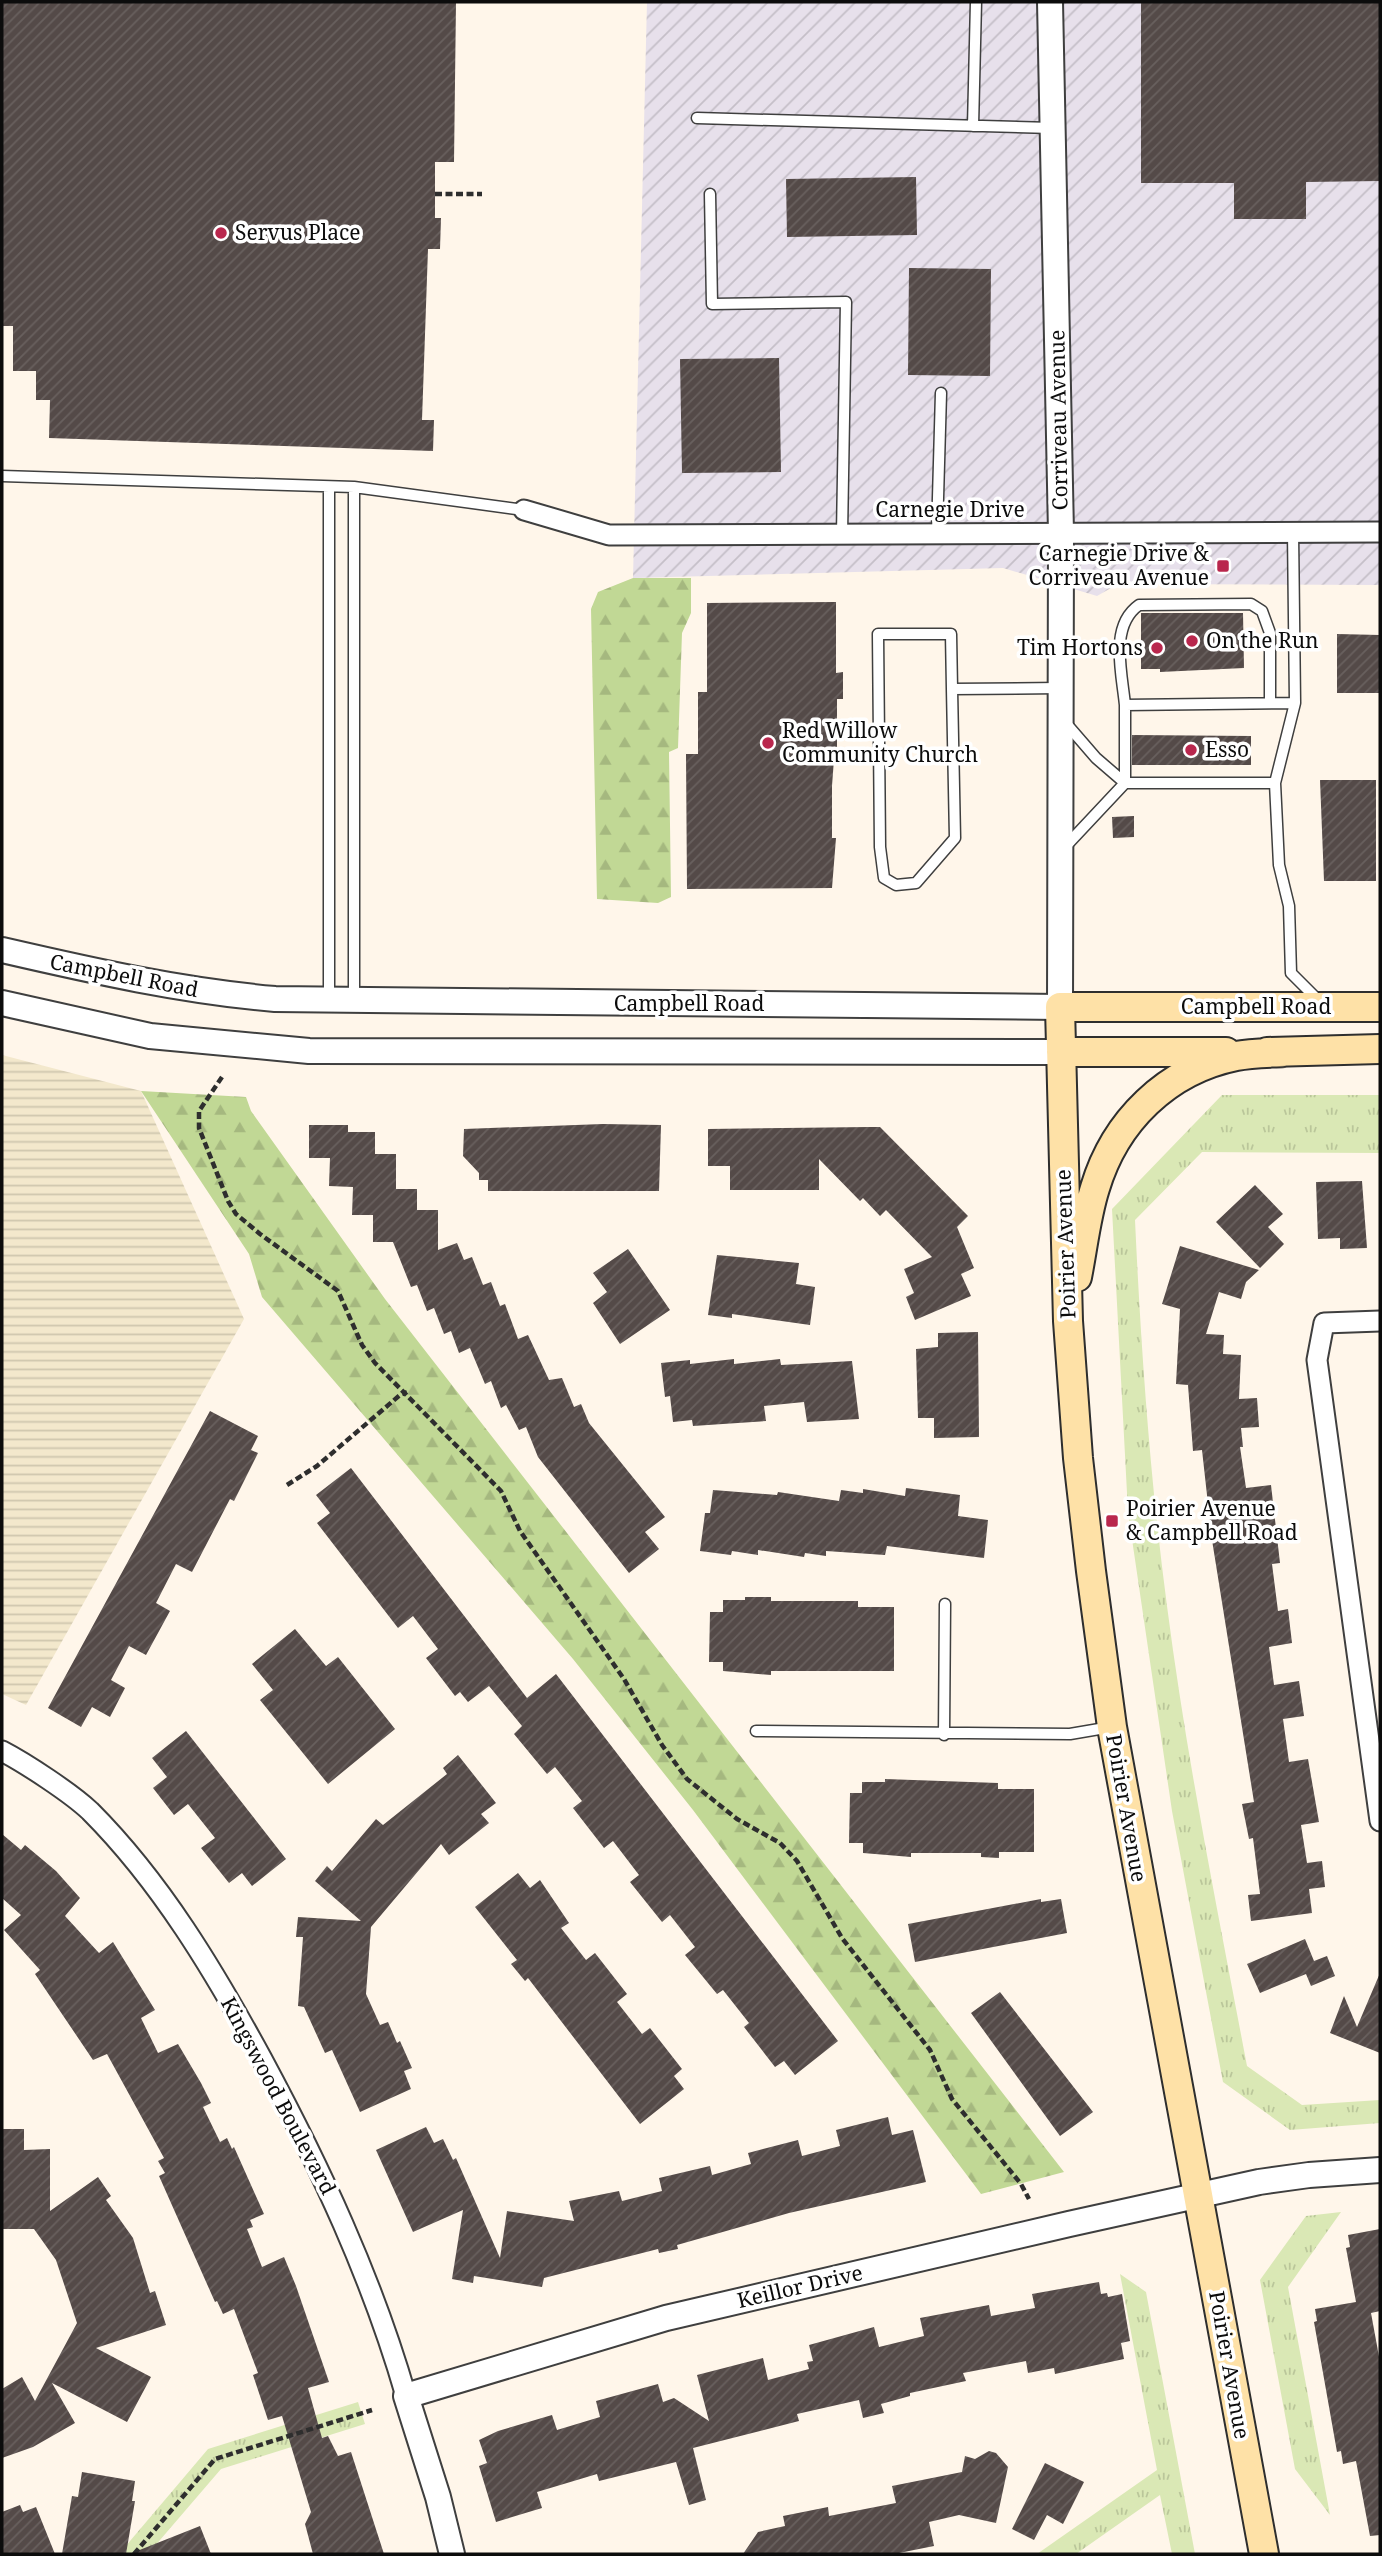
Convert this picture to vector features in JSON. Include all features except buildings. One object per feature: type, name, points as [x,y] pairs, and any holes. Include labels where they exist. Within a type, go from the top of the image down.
[{"type":"main road","name":"Campbell Road","points":[[1060,1007],[1380,1007]]},
{"type":"main road","name":"Poirier Avenue","points":[[1060,1007],[1068,1321],[1078,1458],[1112,1727],[1264,2554]]},
{"type":"main road","name":"Campbell Road","points":[[1061,1052],[1380,1049]]},
{"type":"main road","points":[[1068,1321],[1095,1188],[1111,1147],[1131,1117],[1149,1098],[1196,1070],[1235,1056],[1284,1052]]},
{"type":"street","name":"Corriveau Avenue","points":[[1050,2],[1061,533],[1060,1007]]},
{"type":"street","name":"Carnegie Drive","points":[[524,510],[609,535],[1380,532]]},
{"type":"street","name":"Campbell Road","points":[[2,950],[111,975],[215,994],[354,1001],[1060,1007]]},
{"type":"street","name":"Campbell Road","points":[[2,1003],[150,1036],[309,1051],[1061,1052]]},
{"type":"street","points":[[1380,1321],[1324,1323],[1317,1360],[1380,1821]]},
{"type":"street","name":"Kingswood Boulevard","points":[[2,1751],[88,1808],[138,1864],[206,1959],[314,2155],[353,2248],[407,2396],[438,2497],[452,2554]]},
{"type":"street","name":"Keillor Drive","points":[[407,2396],[666,2318],[1198,2194],[1309,2175],[1380,2170]]},
{"type":"lane","points":[[973,126],[976,2]]},
{"type":"lane","points":[[697,118],[1053,128]]},
{"type":"lane","points":[[710,194],[712,304],[846,302],[842,534]]},
{"type":"lane","points":[[937,533],[941,393]]},
{"type":"lane","points":[[2,476],[354,487],[524,510]]},
{"type":"lane","points":[[329,486],[329,1000]]},
{"type":"lane","points":[[354,487],[354,1001]]},
{"type":"lane","points":[[1293,532],[1295,703],[1275,783],[1279,865],[1289,906],[1291,973],[1325,1007]]},
{"type":"lane","points":[[1061,851],[1125,783],[1121,630],[1127,613],[1139,605],[1151,604],[1251,604],[1262,611],[1270,632],[1270,703]]},
{"type":"lane","points":[[878,634],[951,634],[952,689],[955,838],[916,883],[896,885],[884,878],[880,847],[878,634]]},
{"type":"lane","points":[[952,689],[1060,688]]},
{"type":"lane","points":[[1125,705],[1295,703]]},
{"type":"lane","points":[[1061,717],[1096,758],[1125,783],[1275,783]]},
{"type":"lane","points":[[944,1735],[945,1604]]},
{"type":"lane","points":[[756,1731],[944,1735],[1070,1734],[1112,1727]]},
{"type":"path","points":[[435,194],[482,194]]},
{"type":"path","points":[[222,1077],[199,1111],[199,1128],[228,1201],[236,1214],[338,1291],[362,1345],[375,1363],[407,1392],[500,1491],[520,1531],[624,1679],[662,1745],[687,1779],[737,1819],[780,1843],[797,1861],[842,1938],[930,2050],[953,2099],[998,2154],[1029,2199]]},
{"type":"path","points":[[287,1485],[317,1466],[400,1395],[407,1392]]},
{"type":"path","points":[[134,2554],[215,2459],[372,2410]]},
{"type":"shaded area","points":[[647,2],[1380,2],[1380,585],[1118,584],[1097,596],[1003,568],[633,578]]},
{"type":"shaded area","points":[[2,1055],[141,1091],[244,1319],[26,1705],[2,1694]]},
{"type":"green space","points":[[633,578],[691,578],[691,613],[682,633],[678,748],[669,752],[671,897],[658,903],[597,899],[591,609],[598,592]]},
{"type":"green space","points":[[141,1091],[246,1097],[251,1111],[385,1299],[1064,2172],[981,2194],[693,1810],[573,1659],[262,1297],[249,1254]]},
{"type":"green space","points":[[1222,1095],[1380,1095],[1380,1153],[1202,1152],[1135,1220],[1147,1414],[1167,1606],[1193,1779],[1247,2066],[1302,2105],[1380,2100],[1380,2123],[1290,2130],[1223,2082],[1172,1811],[1128,1512],[1112,1209]]},
{"type":"green space","points":[[1341,2212],[1288,2287],[1330,2515],[1295,2469],[1260,2280],[1306,2216]]},
{"type":"green space","points":[[1120,2274],[1146,2292],[1195,2554],[1172,2554],[1160,2495],[1076,2554],[1037,2554],[1157,2470]]},
{"type":"green space","points":[[358,2402],[365,2424],[221,2469],[148,2554],[119,2554],[208,2449]]},
{"type":"place","name":"Servus Place","points":[[221,233]]},
{"type":"place","name":"Carnegie Drive & Corriveau Avenue","points":[[1223,566]]},
{"type":"place","name":"On the Run","points":[[1192,641]]},
{"type":"place","name":"Tim Hortons","points":[[1157,648]]},
{"type":"place","name":"Red Willow Community Church","points":[[768,743]]},
{"type":"place","name":"Esso","points":[[1191,750]]},
{"type":"place","name":"Poirier Avenue & Campbell Road","points":[[1112,1521]]}]
